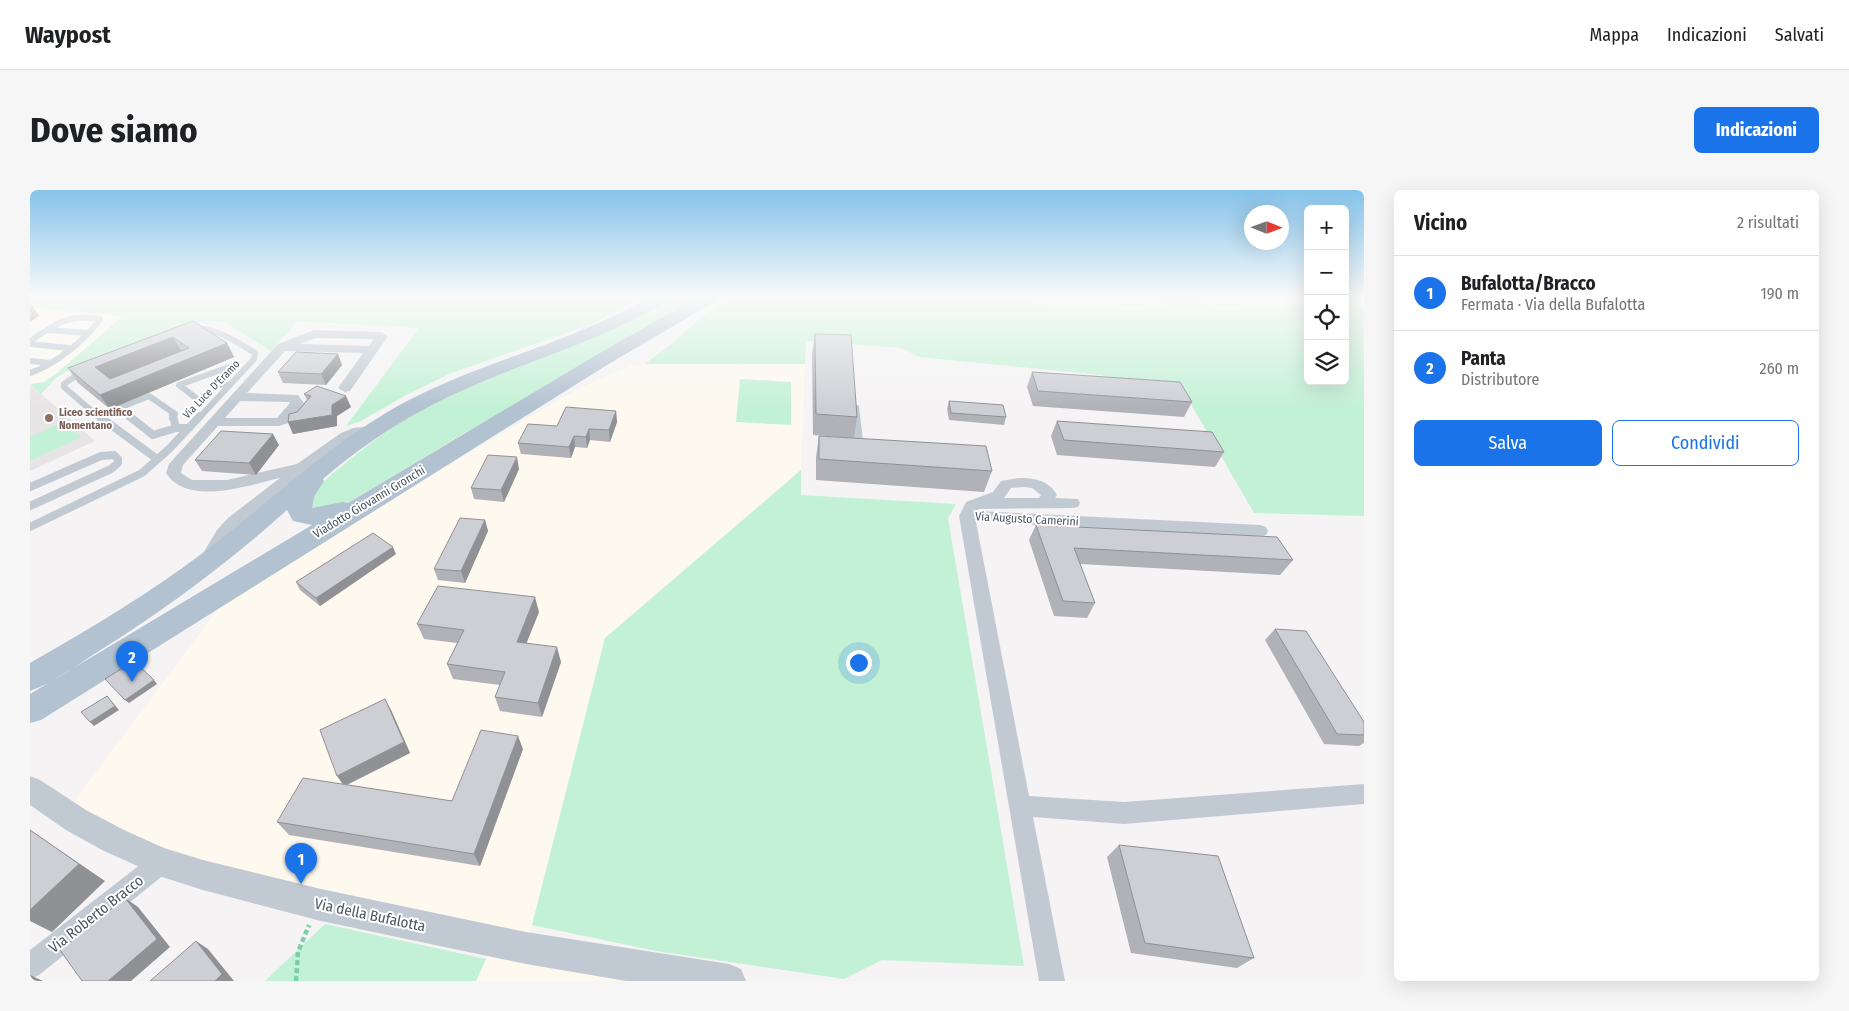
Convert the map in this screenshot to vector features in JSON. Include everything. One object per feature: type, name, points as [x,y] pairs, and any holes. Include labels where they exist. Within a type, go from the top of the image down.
[{"type":"main road","points":[[30,678],[122,622],[202,567],[335,458],[373,430],[451,387],[587,334]]},
{"type":"main road","name":"Viadotto Giovanni Gronchi","points":[[30,710],[645,334]]},
{"type":"main road","points":[[335,458],[314,479],[302,496],[298,509],[302,515],[316,517],[344,510],[418,472]]},
{"type":"street","points":[[301,468],[215,486],[184,483],[177,480],[173,473],[176,464],[214,422],[234,391],[282,347],[372,350],[345,388]]},
{"type":"street","points":[[214,422],[279,422],[283,420],[297,403],[294,398],[234,391]]},
{"type":"street","points":[[854,394],[858,449]]},
{"type":"street","points":[[202,567],[223,534],[301,468],[346,436],[358,431],[373,430]]},
{"type":"street","points":[[972,510],[998,496],[1006,484],[1038,484],[1054,479]]},
{"type":"street","points":[[240,482],[261,487],[264,490],[264,498]]},
{"type":"street","points":[[1038,484],[1046,489],[1049,495],[1043,503]]},
{"type":"street","points":[[972,510],[1043,503],[1072,503]]},
{"type":"street","name":"Via Augusto Camerini","points":[[1052,981],[1019,806],[972,510],[1260,531]]},
{"type":"street","points":[[30,724],[62,690]]},
{"type":"street","name":"Via della Bufalotta","points":[[30,789],[76,820],[126,847],[162,862],[212,878],[321,905],[534,949],[729,981]]},
{"type":"street","points":[[1019,806],[1124,813],[1364,794]]},
{"type":"street","name":"Via Roberto Bracco","points":[[30,966],[162,862]]},
{"type":"lane","points":[[30,342],[42,334]]},
{"type":"lane","points":[[30,373],[42,369],[51,363],[85,334]]},
{"type":"lane","name":"Via Luce D'Eramo","points":[[31,524],[142,473],[189,428],[234,391],[254,359],[255,354],[221,334]]},
{"type":"lane","points":[[30,342],[69,348]]},
{"type":"lane","points":[[30,361],[51,363]]},
{"type":"lane","points":[[229,367],[219,384],[200,401],[179,385],[229,367]]},
{"type":"lane","points":[[92,368],[70,378],[64,384],[64,387],[114,429],[157,460]]},
{"type":"lane","points":[[207,375],[219,384],[234,391]]},
{"type":"lane","points":[[176,428],[172,417],[175,414],[149,396],[119,408],[153,435],[176,428],[189,428]]},
{"type":"lane","points":[[30,488],[101,456],[114,455],[118,459],[118,464],[111,469],[30,506]]},
{"type":"path","points":[[296,981],[296,951],[321,905]]},
{"type":"shaded area","points":[[30,334],[102,334],[57,373],[44,382],[30,384]]},
{"type":"shaded area","points":[[645,364],[805,364],[801,470],[605,639],[529,937],[328,896],[154,849],[73,803],[222,604],[435,473],[576,390],[631,366]]},
{"type":"shaded area","name":"Liceo scientifico Nomentano","points":[[30,385],[95,441],[30,471]]},
{"type":"shaded area","points":[[492,947],[689,981],[476,981]]},
{"type":"green space","points":[[102,334],[164,334],[66,372],[56,378],[41,394],[30,384],[44,382]]},
{"type":"green space","points":[[243,334],[286,334],[271,351]]},
{"type":"green space","points":[[415,334],[563,334],[449,374],[406,395],[361,421],[346,426]]},
{"type":"green space","points":[[587,334],[639,334],[508,411],[466,432],[338,509],[319,514],[304,503],[330,476],[382,435],[457,391],[535,355]]},
{"type":"green space","points":[[683,334],[1304,334],[1304,385],[1349,385],[1349,334],[1364,334],[1364,516],[1254,513],[1185,394],[1101,375],[919,357],[901,348],[806,341],[805,364],[645,364]]},
{"type":"green space","points":[[740,379],[791,382],[791,425],[736,422]]},
{"type":"green space","points":[[61,423],[81,437],[30,461],[30,437]]},
{"type":"green space","points":[[801,470],[801,495],[956,504],[948,518],[1024,966],[882,960],[844,979],[656,951],[532,925],[605,638]]},
{"type":"green space","points":[[325,924],[486,959],[476,981],[265,981]]},
{"type":"building","points":[[159,334],[213,334],[227,343],[100,395],[68,368]],"holes":[[[173,337],[189,348],[110,379],[95,367]]]},
{"type":"building","points":[[815,334],[851,335],[857,417],[816,414]]},
{"type":"building","points":[[296,352],[338,354],[321,374],[278,372]]},
{"type":"building","points":[[1032,372],[1180,382],[1192,402],[1038,391]]},
{"type":"building","points":[[317,386],[346,396],[332,405],[332,415],[288,422],[289,414],[297,412],[311,396],[304,394]]},
{"type":"building","points":[[949,401],[1003,405],[1006,417],[951,413]]},
{"type":"building","points":[[566,407],[616,411],[609,430],[589,429],[586,437],[574,436],[569,447],[518,443],[528,424],[557,426]]},
{"type":"building","points":[[1057,421],[1212,432],[1224,452],[1064,440]]},
{"type":"building","points":[[221,431],[273,434],[249,463],[195,460]]},
{"type":"building","points":[[819,436],[986,446],[992,471],[819,459]]},
{"type":"building","points":[[488,455],[517,457],[501,490],[471,488]]},
{"type":"building","points":[[460,518],[485,520],[461,571],[434,569]]},
{"type":"building","points":[[1036,525],[1277,537],[1293,560],[1074,548],[1095,603],[1063,601]]},
{"type":"building","points":[[373,533],[393,547],[316,598],[296,582]]},
{"type":"building","points":[[438,586],[535,597],[517,642],[557,647],[538,703],[495,697],[505,672],[447,664],[464,630],[417,624]]},
{"type":"building","points":[[1275,629],[1306,631],[1364,722],[1364,735],[1337,734]]},
{"type":"building","points":[[134,661],[154,680],[125,700],[105,679]]},
{"type":"building","points":[[107,696],[115,706],[90,722],[81,712]]},
{"type":"building","points":[[385,699],[404,742],[337,776],[320,730]]},
{"type":"building","points":[[481,730],[518,736],[474,854],[277,822],[303,778],[452,801]]},
{"type":"building","points":[[30,830],[79,864],[30,910]]},
{"type":"building","points":[[1119,845],[1218,856],[1254,958],[1145,943]]},
{"type":"building","points":[[125,898],[157,939],[108,981],[82,981],[60,950]]},
{"type":"building","points":[[196,941],[222,974],[215,981],[150,981]]},
{"type":"place","name":"Liceo scientifico Nomentano","points":[[49,418]]},
{"type":"place","name":"Panta","points":[[132,682]]},
{"type":"place","name":"Bufalotta/Bracco","points":[[301,884]]}]
